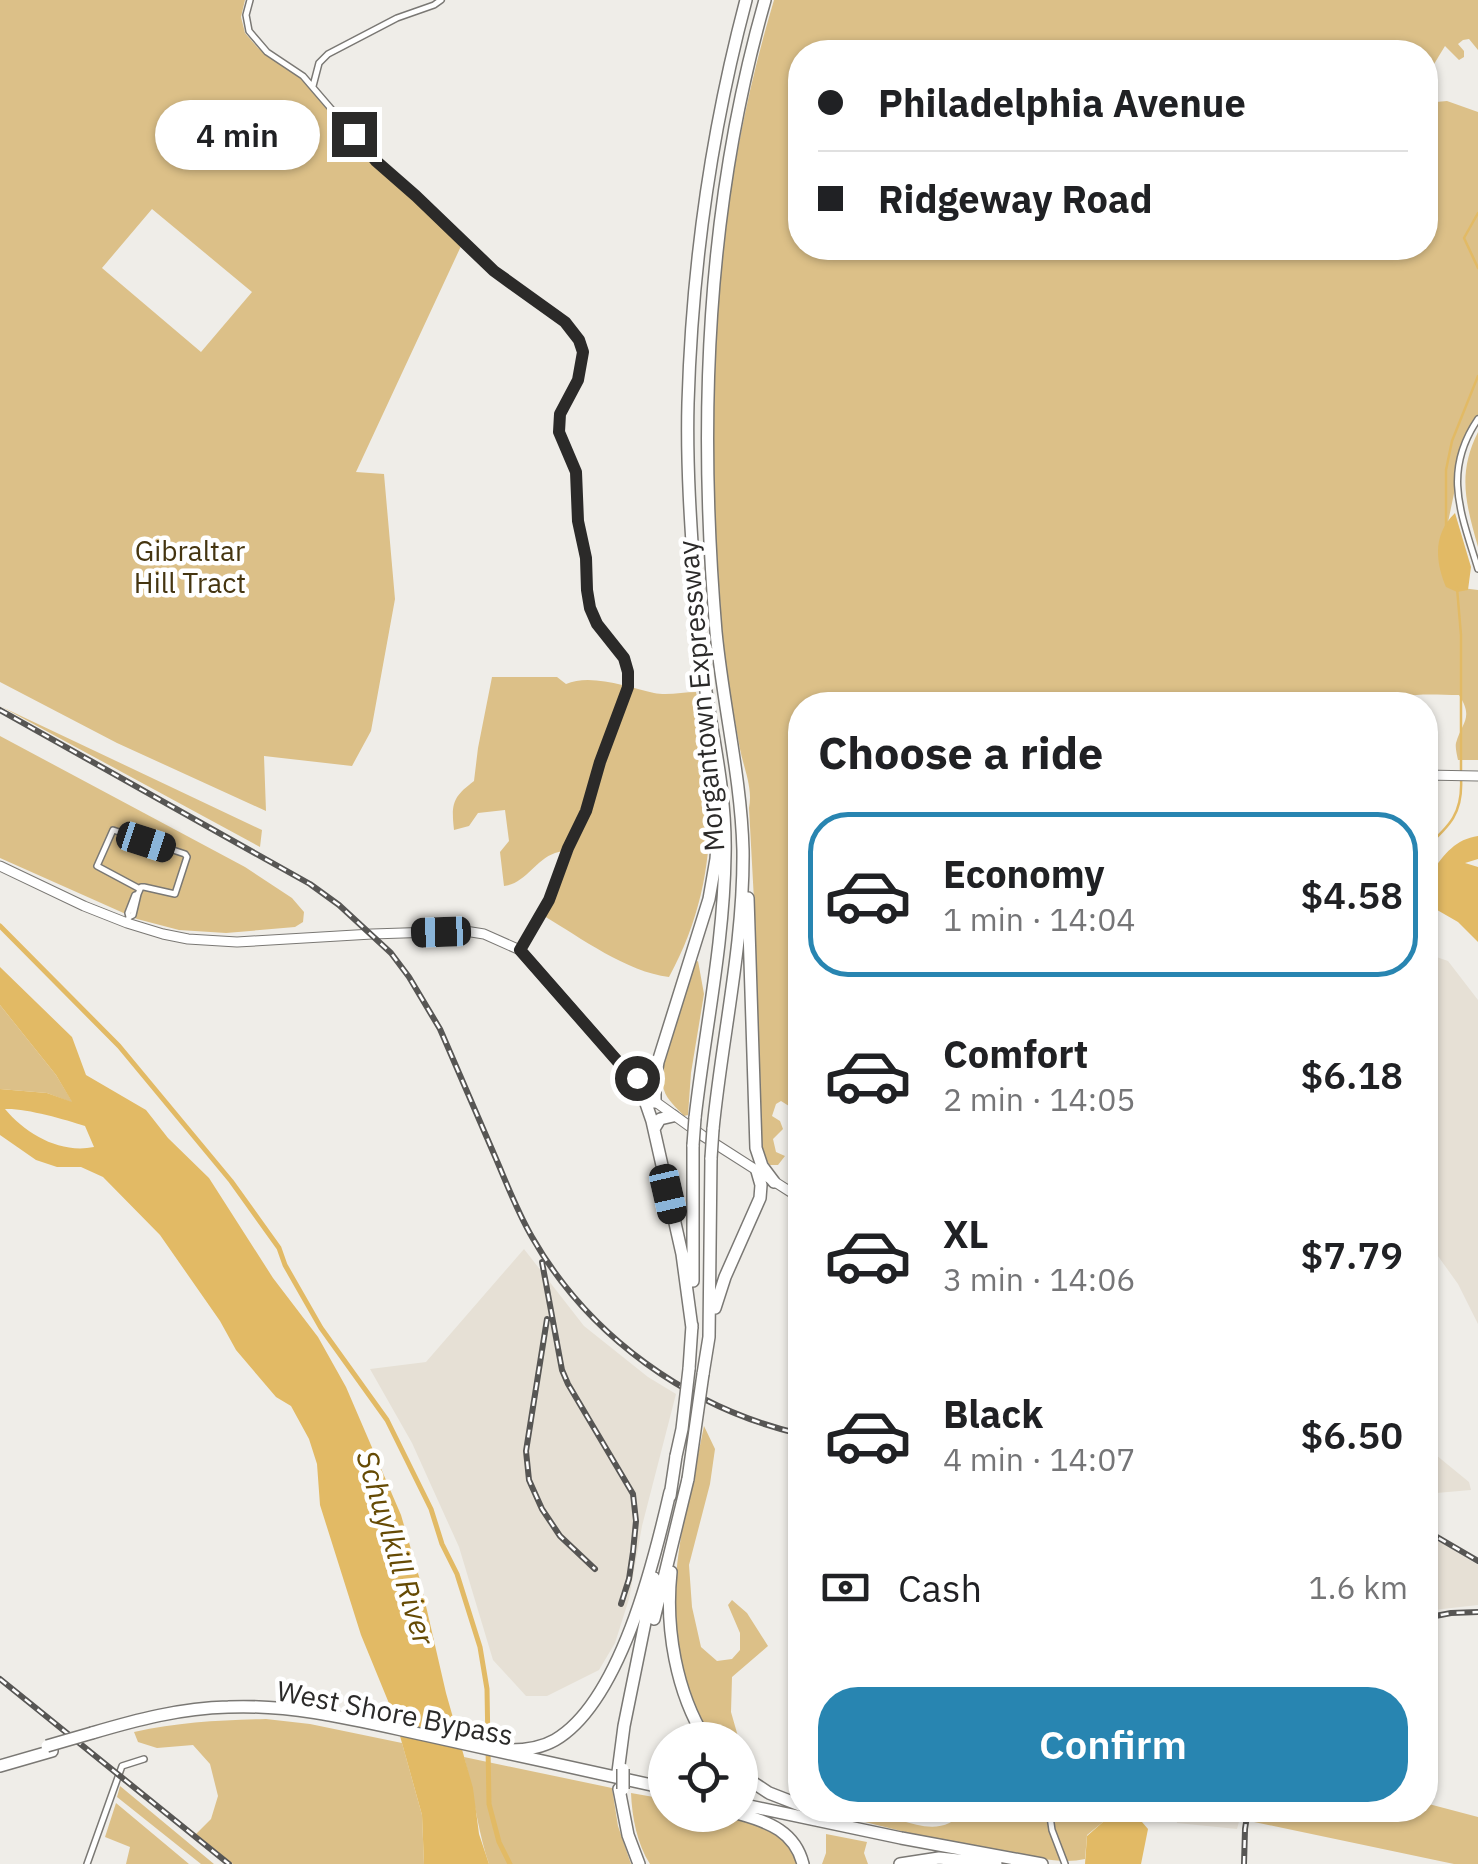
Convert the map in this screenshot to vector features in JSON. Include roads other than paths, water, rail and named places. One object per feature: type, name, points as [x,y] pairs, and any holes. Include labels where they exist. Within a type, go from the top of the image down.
[{"type":"highway","name":"Morgantown Expressway","points":[[670,1492],[682,1429],[692,1328],[694,1118],[724,899],[726,852],[723,802],[698,632],[688,406],[696,269],[705,204],[718,121],[746,0]]},
{"type":"highway","name":"Morgantown Expressway","points":[[681,1508],[710,1337],[713,1130],[742,900],[741,816],[716,631],[707,388],[714,270],[723,206],[736,124],[765,0]]},
{"type":"highway","points":[[734,750],[746,844],[757,1151],[762,1166],[778,1184],[760,1198]]},
{"type":"highway","points":[[655,1102],[657,1067],[712,884],[719,824],[715,753]]},
{"type":"highway","points":[[627,1072],[645,1078],[657,1067]]},
{"type":"highway","points":[[640,1086],[654,1129],[682,1254],[692,1328]]},
{"type":"highway","points":[[654,1129],[660,1119],[673,1116]]},
{"type":"highway","points":[[742,1162],[753,1158],[757,1151]]},
{"type":"highway","points":[[710,1337],[718,1294],[760,1198],[757,1171]]},
{"type":"highway","points":[[494,1752],[526,1750],[552,1742],[567,1732],[589,1707],[616,1661],[636,1612],[670,1492]]},
{"type":"highway","points":[[641,1864],[620,1771],[624,1726],[670,1492]]},
{"type":"highway","points":[[620,1771],[681,1508]]},
{"type":"highway","points":[[681,1508],[670,1583],[670,1624],[680,1676],[697,1722]]},
{"type":"highway","name":"West Shore Bypass","points":[[0,1763],[95,1735],[169,1719],[235,1712],[297,1716],[446,1740],[648,1787]]},
{"type":"highway","name":"West Shore Bypass","points":[[361,1725],[494,1752]]},
{"type":"highway","points":[[758,1786],[788,1801]]},
{"type":"highway","points":[[758,1812],[788,1818]]},
{"type":"highway","points":[[758,1813],[788,1819]]},
{"type":"highway","points":[[758,1818],[782,1830],[798,1850],[803,1864]]},
{"type":"highway","points":[[801,1822],[998,1864]]},
{"type":"highway","points":[[812,1822],[1041,1864]]},
{"type":"highway","points":[[851,1822],[901,1838]]},
{"type":"highway","points":[[900,1864],[939,1858],[998,1864]]},
{"type":"main road","points":[[1438,775],[1474,776]]},
{"type":"main road","points":[[0,866],[84,906],[163,934],[220,942],[465,931],[499,940],[520,950],[655,1102],[788,1190]]},
{"type":"street","points":[[250,0],[246,20],[253,36],[275,59],[303,76],[376,161],[494,271],[558,315],[582,347],[580,374],[560,414],[559,432],[576,472],[578,521],[590,608],[597,624],[624,658],[628,687],[586,811],[549,900],[520,950]]},
{"type":"street","points":[[313,86],[320,63],[328,54],[441,0]]},
{"type":"street","points":[[1478,419],[1460,453],[1457,478],[1460,507],[1478,569]]},
{"type":"street","points":[[128,920],[144,887],[175,894],[187,857],[113,830],[97,866],[139,891]]},
{"type":"street","points":[[87,1864],[122,1766],[144,1760]]},
{"type":"street","points":[[1051,1822],[1064,1864]]},
{"type":"water","points":[[1455,513],[1471,567],[1468,590],[1457,592],[1446,587],[1438,558],[1443,530]]},
{"type":"water","points":[[1478,836],[1478,859],[1465,863],[1478,867],[1478,942],[1458,922],[1438,910],[1438,863],[1463,840]]},
{"type":"water","name":"Schuylkill River","points":[[0,967],[72,1037],[86,1075],[146,1110],[209,1178],[273,1278],[318,1337],[346,1387],[401,1515],[473,1788],[479,1834],[489,1864],[424,1864],[422,1815],[395,1718],[361,1635],[320,1505],[317,1464],[309,1439],[291,1406],[276,1397],[236,1350],[160,1235],[103,1177],[81,1167],[57,1167],[36,1160],[0,1135],[0,1089],[47,1093],[72,1102],[56,1075],[0,1005]],"holes":[[[5,1109],[85,1126],[94,1147],[69,1148],[45,1140]]]},
{"type":"water","points":[[1103,1822],[1142,1822],[1148,1829],[1141,1864],[1085,1864],[1087,1836]]},
{"type":"waterway","points":[[1478,213],[1464,238],[1478,268]]},
{"type":"waterway","points":[[1446,526],[1446,470],[1452,441],[1478,376]]},
{"type":"waterway","points":[[1457,588],[1461,770]]},
{"type":"waterway","points":[[1438,836],[1457,810],[1461,778]]},
{"type":"waterway","points":[[0,926],[119,1046],[231,1181],[279,1248],[321,1328],[387,1420],[431,1509],[480,1647],[487,1689],[489,1804],[499,1842],[510,1864]]},
{"type":"railway","points":[[0,710],[310,884],[339,905],[391,953],[409,977],[440,1029],[527,1228],[555,1273],[582,1306],[613,1336],[681,1387],[719,1406],[788,1430]]},
{"type":"railway","points":[[542,1262],[562,1370],[633,1494],[633,1552],[621,1604]]},
{"type":"railway","points":[[547,1319],[526,1451],[529,1480],[560,1536],[595,1569]]},
{"type":"railway","points":[[1438,1538],[1478,1561]]},
{"type":"railway","points":[[1438,1616],[1478,1612]]},
{"type":"railway","points":[[0,1679],[229,1864]]},
{"type":"railway","points":[[1244,1864],[1246,1822]]},
{"type":"park label","name":"Gibraltar Hill Tract","points":[[190,567]]}]
